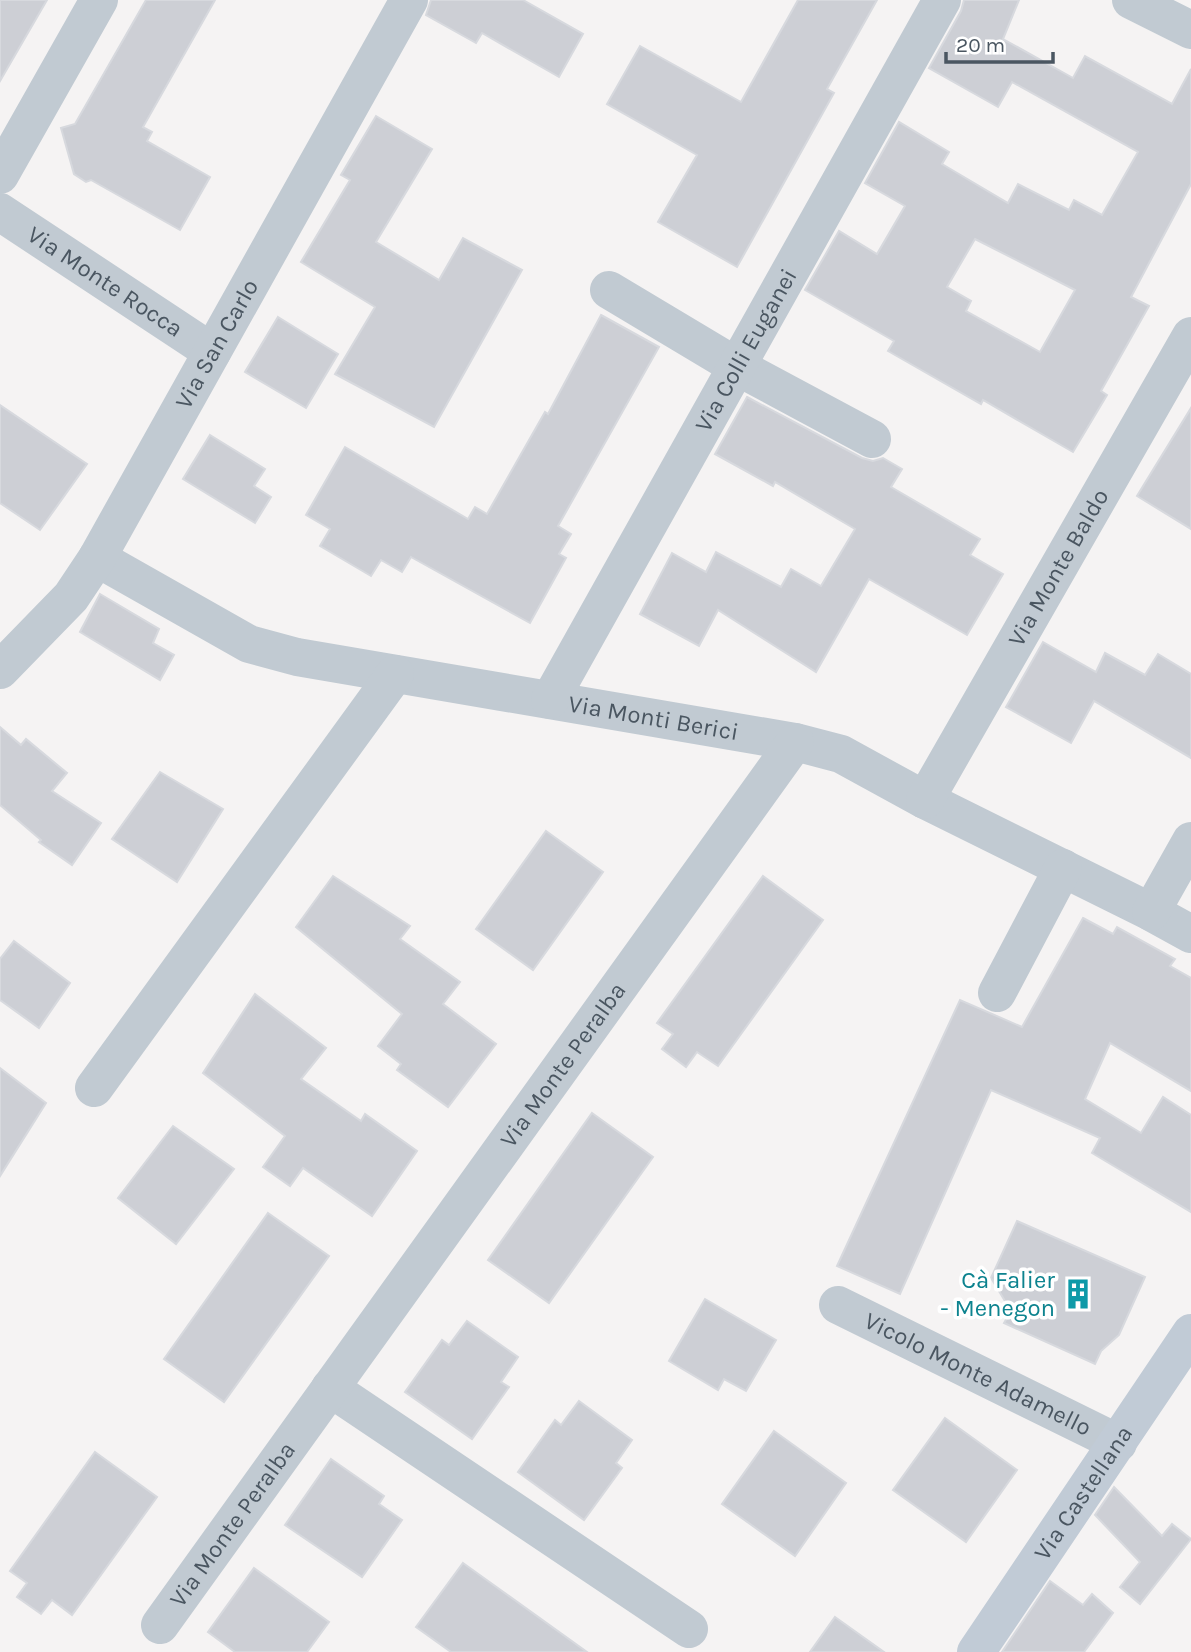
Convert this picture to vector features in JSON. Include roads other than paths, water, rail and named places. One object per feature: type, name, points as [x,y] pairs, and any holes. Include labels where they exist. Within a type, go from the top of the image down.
[{"type":"main road","name":"Via Castellana","points":[[976,1652],[1118,1443],[1180,1377],[1191,1333]]},
{"type":"street","points":[[0,175],[99,0]]},
{"type":"street","name":"Via San Carlo","points":[[0,670],[71,597],[97,558],[409,0]]},
{"type":"street","name":"Via Colli Euganei","points":[[550,700],[942,0]]},
{"type":"street","points":[[1131,0],[1191,30]]},
{"type":"street","name":"Via Monte Rocca","points":[[0,212],[212,352]]},
{"type":"street","points":[[609,290],[736,366],[872,439]]},
{"type":"street","name":"Via Monte Baldo","points":[[925,800],[1191,336]]},
{"type":"street","name":"Via Monti Berici","points":[[97,558],[249,644],[297,657],[795,742],[841,754],[925,800],[1191,934]]},
{"type":"street","points":[[94,1088],[395,674]]},
{"type":"street","name":"Via Monte Peralba","points":[[160,1625],[795,742]]},
{"type":"street","points":[[1151,912],[1191,841]]},
{"type":"street","points":[[997,993],[1063,868]]},
{"type":"street","name":"Vicolo Monte Adamello","points":[[838,1305],[1118,1443]]},
{"type":"street","points":[[330,1388],[689,1629]]},
{"type":"place","name":"Cà Falier - Menegon","points":[[1078,1294]]}]
